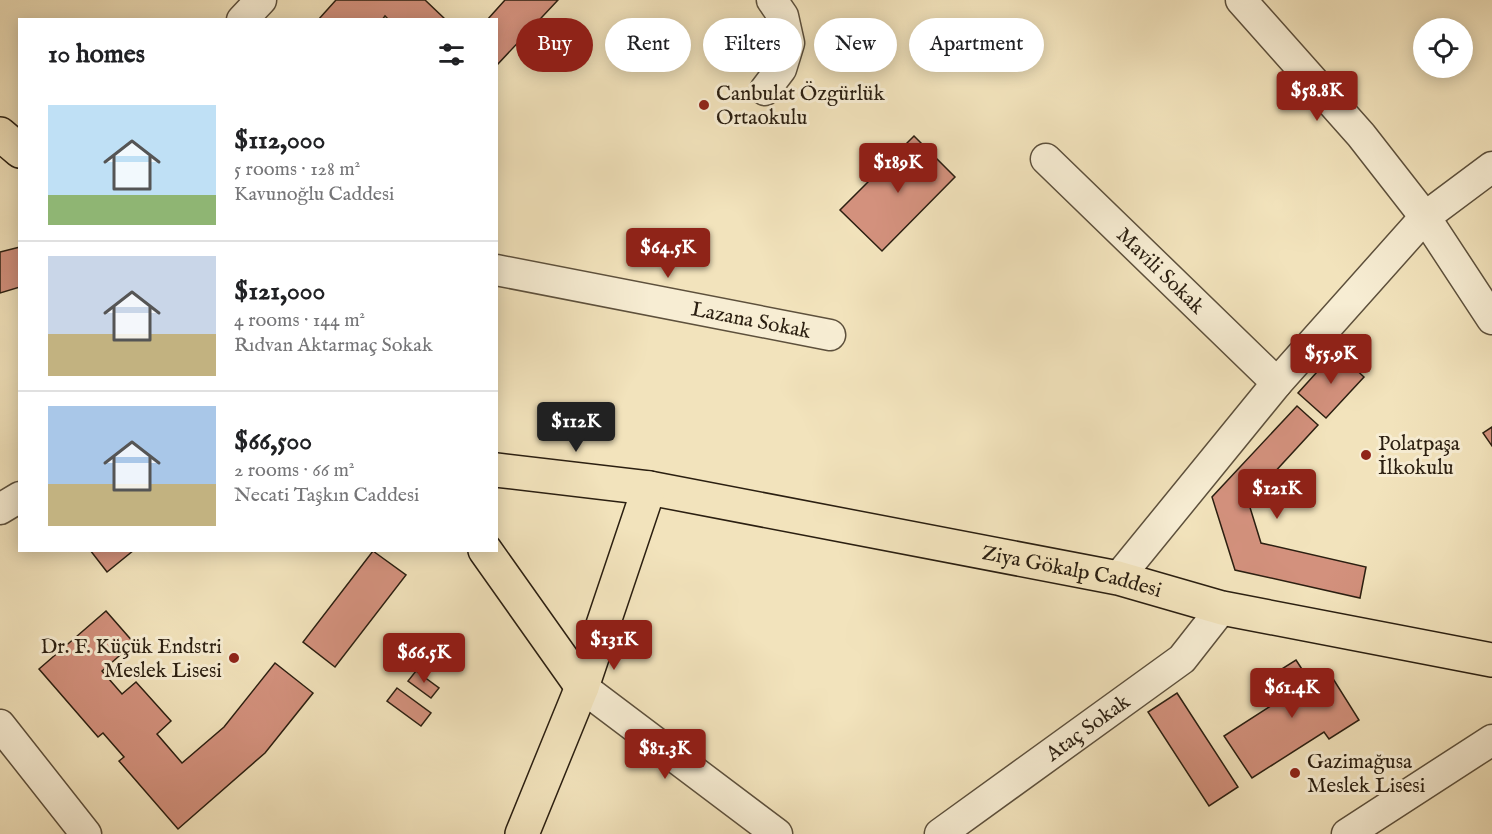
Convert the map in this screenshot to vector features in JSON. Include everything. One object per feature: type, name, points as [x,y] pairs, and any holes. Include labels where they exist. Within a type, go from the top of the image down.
[{"type":"main road","points":[[0,134],[18,149]]},
{"type":"main road","name":"Ziya Gökalp Caddesi","points":[[498,470],[649,488],[1118,578],[1222,608],[1492,660]]},
{"type":"main road","points":[[522,834],[582,687],[649,488]]},
{"type":"main road","points":[[486,552],[582,687]]},
{"type":"street","points":[[765,90],[781,69],[789,43],[783,16],[772,0]]},
{"type":"street","points":[[1241,0],[1361,135],[1425,217],[1492,319]]},
{"type":"street","name":"Mavili Sokak","points":[[1046,159],[1277,382]]},
{"type":"street","points":[[1118,578],[1277,382],[1425,217],[1492,167]]},
{"type":"street","name":"Lazana Sokak","points":[[498,270],[830,335]]},
{"type":"street","points":[[0,509],[18,498]]},
{"type":"street","name":"Ataç Sokak","points":[[940,834],[1182,659],[1222,608]]},
{"type":"street","points":[[582,687],[777,834]]},
{"type":"street","points":[[0,725],[86,834]]},
{"type":"street","points":[[1347,834],[1492,740]]},
{"type":"building","points":[[336,0],[425,0],[444,18],[387,18],[385,16],[384,18],[320,18]]},
{"type":"building","points":[[505,0],[558,0],[541,18],[516,18],[516,45],[498,64],[498,18],[489,18]]},
{"type":"building","points":[[914,136],[955,177],[882,251],[840,210]]},
{"type":"building","points":[[18,248],[18,288],[0,293],[0,252]]},
{"type":"building","points":[[1336,351],[1364,377],[1326,418],[1298,393]]},
{"type":"building","points":[[1297,406],[1318,425],[1248,501],[1261,543],[1366,567],[1360,598],[1235,570],[1212,497]]},
{"type":"building","points":[[1492,427],[1492,446],[1483,433]]},
{"type":"building","points":[[92,552],[132,552],[107,572]]},
{"type":"building","points":[[372,552],[406,575],[335,667],[303,642]]},
{"type":"building","points":[[106,611],[134,643],[102,671],[122,694],[136,682],[171,721],[157,734],[182,763],[224,727],[275,663],[313,693],[265,753],[178,829],[119,761],[124,757],[103,733],[98,737],[39,669]]},
{"type":"building","points":[[1296,660],[1309,680],[1327,669],[1359,720],[1329,739],[1324,732],[1252,778],[1224,736],[1283,698],[1269,677]]},
{"type":"building","points":[[416,671],[439,688],[431,698],[408,681]]},
{"type":"building","points":[[397,688],[431,713],[421,726],[387,701]]},
{"type":"building","points":[[1177,693],[1238,787],[1209,806],[1148,712]]},
{"type":"place","name":"Canbulat Özgürlük Ortaokulu","points":[[704,105]]},
{"type":"place","name":"Polatpaşa İlkokulu","points":[[1366,455]]},
{"type":"place","name":"Dr. F. Küçük Endstri Meslek Lisesi","points":[[234,658]]},
{"type":"place","name":"Gazimağusa Meslek Lisesi","points":[[1295,773]]}]
